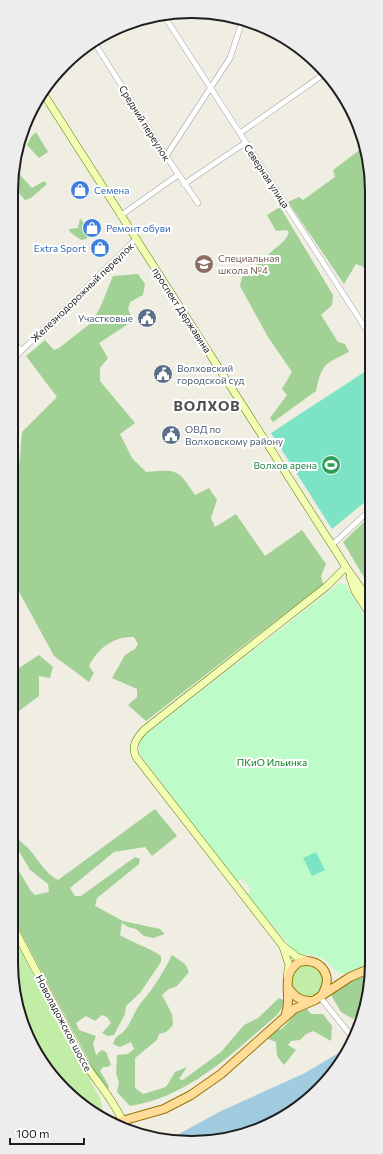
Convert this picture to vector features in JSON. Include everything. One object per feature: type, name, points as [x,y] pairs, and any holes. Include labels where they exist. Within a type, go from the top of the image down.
[{"type":"main road","name":"проспект Державина","points":[[46,97],[346,568],[365,595]]},
{"type":"main road","name":"проспект Державина","points":[[346,568],[355,591],[365,607]]},
{"type":"main road","points":[[346,568],[327,586],[144,730],[136,739],[134,749],[136,757],[282,945],[297,957],[318,964],[327,974],[340,979],[350,977]]},
{"type":"main road","name":"Новоладожское шоссе","points":[[18,936],[84,1062],[117,1109],[122,1120]]},
{"type":"main road","points":[[282,945],[289,965],[287,979],[289,1001],[286,1014]]},
{"type":"main road","points":[[287,979],[293,966],[306,960]]},
{"type":"main road","points":[[122,1120],[164,1109],[191,1095],[221,1074],[286,1014],[322,995],[350,977],[365,971]]},
{"type":"main road","points":[[322,995],[326,987],[327,974]]},
{"type":"main road","points":[[289,989],[294,996],[301,1000],[310,1001]]},
{"type":"street","name":"Северная улица","points":[[166,19],[365,328]]},
{"type":"street","points":[[166,156],[211,90],[230,58],[241,25]]},
{"type":"street","name":"Средний переулок","points":[[97,46],[184,184],[198,203]]},
{"type":"street","points":[[240,133],[321,76]]},
{"type":"street","points":[[184,184],[245,143]]},
{"type":"street","points":[[120,216],[178,174]]},
{"type":"street","name":"Железнодорожный переулок","points":[[18,354],[136,239]]},
{"type":"street","points":[[18,347],[21,351]]},
{"type":"street","points":[[332,545],[365,515]]},
{"type":"street","points":[[322,995],[350,1034]]},
{"type":"green space","points":[[36,132],[48,152],[39,158],[27,145],[31,137]]},
{"type":"green space","points":[[360,150],[365,180],[365,268],[356,264],[344,284],[288,202],[299,197],[303,200],[335,177],[333,170]]},
{"type":"green space","points":[[19,171],[21,176],[32,188],[44,181],[47,184],[31,198],[25,200],[18,192]]},
{"type":"green space","points":[[280,207],[333,295],[332,305],[321,315],[338,342],[345,344],[349,352],[330,362],[326,366],[320,375],[316,391],[273,422],[270,418],[287,395],[282,389],[292,372],[268,337],[240,286],[242,277],[284,241],[289,233],[287,230],[276,231],[267,215]]},
{"type":"green space","points":[[80,218],[91,233],[86,239],[81,240],[70,232],[69,229],[78,228]]},
{"type":"green space","points":[[138,274],[145,284],[143,295],[130,302],[128,309],[133,321],[99,343],[108,358],[100,368],[100,381],[135,423],[120,434],[132,458],[146,472],[171,471],[176,473],[185,480],[195,495],[209,488],[217,500],[211,518],[215,527],[236,514],[265,556],[302,530],[326,564],[321,576],[323,584],[146,721],[128,705],[137,697],[137,689],[112,678],[125,655],[135,649],[138,644],[134,637],[127,637],[113,641],[107,644],[97,654],[89,666],[94,673],[89,682],[54,656],[18,590],[18,480],[22,432],[57,397],[26,356],[45,340],[54,350],[59,348],[91,323],[100,308],[113,276]]},
{"type":"green space","name":"Волхов арена","points":[[365,372],[365,502],[332,529],[271,433]]},
{"type":"green space","points":[[365,521],[365,579],[343,542]]},
{"type":"green space","name":"ПКиО Ильинка","points":[[340,583],[346,585],[365,616],[365,965],[346,974],[337,972],[325,960],[316,956],[301,954],[294,951],[247,895],[251,890],[242,878],[237,882],[143,758],[139,746],[141,740],[146,734]]},
{"type":"green space","points":[[39,655],[53,667],[50,678],[39,676],[39,696],[18,712],[18,668]]},
{"type":"green space","points":[[155,809],[177,836],[152,856],[145,847],[114,852],[70,888],[75,896],[81,896],[135,857],[140,859],[139,864],[97,898],[95,906],[123,921],[160,929],[165,934],[153,938],[144,936],[136,929],[128,927],[122,923],[120,935],[161,956],[161,962],[140,993],[126,1006],[125,1014],[114,1035],[108,1036],[102,1033],[111,1023],[107,1017],[102,1015],[95,1021],[86,1016],[76,1023],[79,1030],[96,1036],[93,1044],[96,1055],[102,1050],[106,1052],[111,1065],[103,1067],[100,1071],[109,1086],[108,1089],[96,1074],[18,927],[18,869],[30,890],[35,895],[49,892],[48,884],[30,870],[18,851],[18,838],[31,851],[45,869],[58,880]]},
{"type":"green space","points":[[316,852],[325,870],[312,876],[303,858]]},
{"type":"green space","points":[[18,945],[44,997],[100,1098],[103,1112],[77,1093],[61,1077],[41,1049],[31,1029],[21,996],[18,974]]},
{"type":"green space","points":[[172,955],[185,964],[189,972],[177,986],[169,989],[162,995],[172,1014],[173,1025],[166,1032],[159,1034],[157,1040],[135,1058],[135,1088],[143,1094],[166,1087],[175,1072],[187,1067],[179,1079],[183,1080],[221,1052],[244,1025],[258,1018],[279,998],[283,1000],[283,1006],[278,1014],[245,1043],[191,1083],[152,1101],[130,1106],[117,1092],[119,1082],[116,1074],[117,1055],[128,1054],[134,1049],[131,1042],[120,1047],[113,1044],[116,1038],[129,1025],[138,1007],[158,981]]},
{"type":"green space","points":[[304,965],[310,965],[320,972],[323,981],[322,987],[316,994],[310,997],[304,997],[294,990],[291,984],[291,978],[298,968]]},
{"type":"green space","points":[[365,974],[361,1001],[357,1014],[353,1019],[341,1012],[331,995],[349,981]]},
{"type":"green space","points":[[307,1009],[311,1014],[323,1014],[332,1026],[331,1041],[313,1031],[306,1034],[300,1040],[291,1041],[288,1045],[296,1050],[284,1065],[277,1056],[276,1042],[266,1038],[276,1030],[282,1029],[296,1013]]},
{"type":"water","points":[[340,1052],[322,1077],[306,1093],[278,1113],[258,1123],[225,1133],[203,1136],[176,1136],[221,1111],[303,1074]]},
{"type":"place","name":"Семена","points":[[80,190]]},
{"type":"place","name":"Ремонт обуви","points":[[92,228]]},
{"type":"place","name":"Extra Sport","points":[[100,248]]},
{"type":"place","name":"Специальная школа №4","points":[[204,264]]},
{"type":"place","name":"Участковые","points":[[147,318]]},
{"type":"place","name":"Волховский городской суд","points":[[163,374]]},
{"type":"place","name":"ОВД по Волховскому району","points":[[171,435]]},
{"type":"place","name":"Волхов арена","points":[[331,465]]},
{"type":"district","name":"ВОЛХОВ","points":[[207,405]]}]
